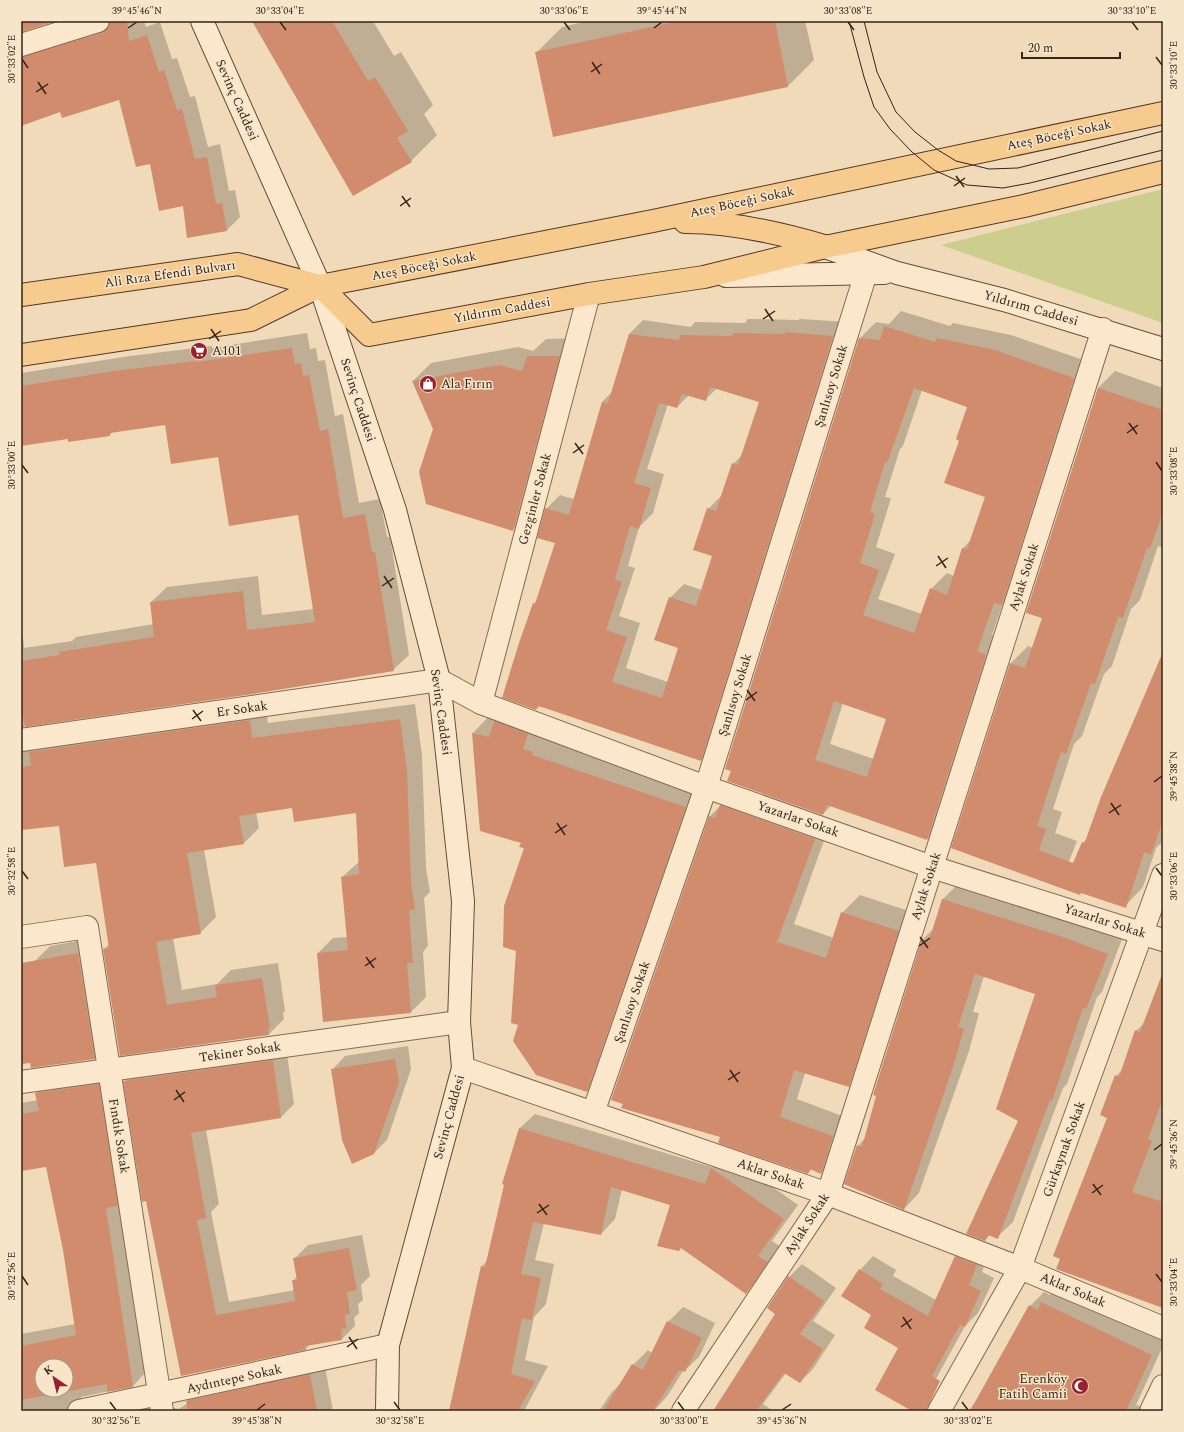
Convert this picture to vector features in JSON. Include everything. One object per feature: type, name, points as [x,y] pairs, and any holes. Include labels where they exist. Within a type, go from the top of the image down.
[{"type":"main road","name":"Ateş Böceği Sokak","points":[[320,286],[653,221],[1163,113]]},
{"type":"main road","points":[[653,221],[702,222],[788,236],[825,247],[1024,206],[1163,172]]},
{"type":"main road","name":"Yıldırım Caddesi","points":[[320,286],[369,335],[589,294],[704,277],[825,247]]},
{"type":"main road","name":"Ali Rıza Efendi Bulvarı","points":[[21,295],[238,264],[320,286]]},
{"type":"main road","points":[[21,355],[251,320],[320,286]]},
{"type":"street","points":[[21,46],[98,21]]},
{"type":"street","name":"Sevinç Caddesi","points":[[202,21],[320,286],[395,510],[439,680],[463,901],[459,1022],[463,1068],[388,1345],[387,1411]]},
{"type":"street","points":[[825,247],[897,273]]},
{"type":"street","name":"Şanlısoy Sokak","points":[[593,1113],[706,787],[866,273]]},
{"type":"street","points":[[704,277],[897,273]]},
{"type":"street","name":"Yıldırım Caddesi","points":[[897,273],[1004,300],[1103,329],[1163,349]]},
{"type":"street","name":"Gezginler Sokak","points":[[481,703],[589,294]]},
{"type":"street","name":"Aylak Sokak","points":[[683,1411],[828,1194],[1103,329]]},
{"type":"street","name":"Yazarlar Sokak","points":[[439,680],[481,703],[706,787],[932,867],[1143,932],[1163,940]]},
{"type":"street","name":"Er Sokak","points":[[21,740],[439,680]]},
{"type":"street","name":"Gürkaynak Sokak","points":[[939,1411],[1020,1268],[1163,875]]},
{"type":"street","name":"Fındık Sokak","points":[[21,937],[86,927],[160,1403]]},
{"type":"street","name":"Tekiner Sokak","points":[[21,1082],[459,1022]]},
{"type":"street","name":"Aklar Sokak","points":[[463,1068],[828,1194],[1020,1268],[1163,1328]]},
{"type":"street","name":"Aydıntepe Sokak","points":[[79,1411],[160,1403],[388,1345]]},
{"type":"street","points":[[1151,1411],[1163,1386]]},
{"type":"green space","points":[[1163,189],[1163,323],[941,245]]},
{"type":"building","points":[[21,21],[56,21],[21,32]]},
{"type":"building","points":[[110,21],[127,21],[129,41],[147,35],[159,72],[164,70],[177,110],[182,109],[195,159],[207,157],[216,204],[222,203],[227,231],[187,238],[183,206],[159,211],[150,164],[136,167],[119,100],[62,118],[60,112],[21,126],[21,57],[102,33],[107,29]]},
{"type":"building","points":[[252,21],[332,21],[368,81],[375,77],[408,131],[397,138],[412,162],[353,196]]},
{"type":"building","points":[[680,21],[775,21],[788,87],[553,137],[535,52]]},
{"type":"building","points":[[884,326],[935,342],[937,338],[995,350],[1074,378],[1002,605],[994,603],[977,651],[986,655],[927,840],[827,805],[823,815],[727,781],[731,771],[725,769],[859,338],[880,340]],"holes":[[[914,388],[967,407],[956,439],[959,441],[944,483],[985,497],[967,549],[962,548],[947,595],[930,588],[914,633],[863,615],[879,570],[860,563],[875,514],[870,512],[885,462],[887,463]],[[834,701],[886,719],[867,777],[815,760]]]},
{"type":"building","points":[[785,332],[833,336],[701,761],[545,708],[538,706],[536,710],[502,698],[519,643],[533,603],[535,604],[555,543],[537,538],[545,508],[569,515],[602,402],[608,403],[629,334],[679,340],[680,335],[732,336],[733,333],[785,334]],"holes":[[[710,387],[759,402],[738,465],[732,463],[716,511],[707,508],[693,550],[712,556],[696,606],[669,597],[654,640],[678,648],[662,698],[612,682],[627,637],[606,630],[622,582],[615,579],[630,526],[639,529],[651,488],[634,483],[659,403],[677,408],[682,394],[706,401]]]},
{"type":"building","points":[[292,348],[295,364],[301,363],[303,376],[309,375],[320,431],[328,429],[343,518],[365,514],[372,552],[375,552],[394,671],[246,695],[25,727],[21,703],[21,661],[60,655],[59,652],[154,637],[150,602],[243,591],[247,630],[315,622],[298,515],[229,526],[218,457],[171,464],[165,425],[110,433],[110,436],[68,442],[68,439],[21,446],[21,386],[114,371],[197,362]]},
{"type":"building","points":[[527,356],[560,356],[513,531],[426,504],[419,472],[433,429],[412,381],[499,365],[522,371]]},
{"type":"building","points":[[1098,388],[1163,410],[1163,512],[1150,549],[1147,548],[1123,618],[1118,617],[1095,684],[1091,683],[1066,754],[1061,752],[1037,826],[1046,829],[1039,850],[1073,863],[1082,842],[1084,843],[1086,839],[1101,797],[1163,652],[1163,820],[1151,855],[1144,852],[1126,908],[1081,893],[1080,895],[951,848],[1010,663],[1025,668],[1042,618],[1026,613]]},
{"type":"building","points":[[400,719],[407,771],[411,884],[415,909],[409,910],[413,963],[407,963],[411,1013],[323,1022],[317,953],[348,950],[341,877],[359,874],[356,813],[294,822],[292,808],[239,816],[244,844],[187,853],[201,934],[156,942],[167,1005],[217,997],[215,985],[262,978],[270,1027],[268,1028],[269,1035],[120,1056],[103,949],[109,948],[96,863],[64,867],[59,826],[21,830],[21,767],[31,766],[29,752],[250,720],[252,738]]},
{"type":"building","points":[[494,721],[528,734],[523,749],[533,752],[532,755],[686,807],[587,1092],[536,1075],[513,1041],[518,1025],[511,1023],[516,951],[503,947],[504,906],[524,848],[519,847],[521,843],[480,831],[472,733],[489,737]]},
{"type":"building","points":[[720,805],[815,839],[777,942],[826,958],[841,912],[899,931],[849,1087],[794,1070],[780,1117],[833,1136],[821,1174],[810,1169],[808,1174],[732,1148],[718,1143],[720,1137],[621,1108],[623,1104],[611,1100],[709,816],[715,818]]},
{"type":"building","points":[[942,899],[1066,938],[1108,954],[1086,1009],[1083,1008],[1052,1101],[1050,1100],[998,1239],[988,1235],[985,1241],[966,1234],[1018,1121],[996,1109],[1035,994],[975,974],[958,1027],[964,1029],[953,1067],[904,1210],[844,1184],[857,1145],[862,1147],[876,1096],[873,1095],[922,939],[929,941]]},
{"type":"building","points":[[78,953],[95,1059],[31,1068],[30,1063],[21,1064],[21,963]]},
{"type":"building","points":[[1161,977],[1163,978],[1163,1098],[1148,1139],[1152,1141],[1132,1192],[1163,1202],[1163,1308],[1056,1269],[1060,1259],[1053,1256],[1107,1118],[1100,1115],[1115,1075],[1119,1077],[1135,1030],[1140,1032]]},
{"type":"building","points":[[395,1059],[399,1082],[374,1154],[352,1164],[342,1140],[331,1069]]},
{"type":"building","points":[[273,1060],[281,1118],[191,1133],[206,1218],[197,1220],[216,1315],[295,1301],[292,1280],[297,1280],[293,1258],[349,1248],[357,1290],[347,1292],[350,1314],[345,1315],[346,1328],[341,1329],[342,1340],[305,1346],[306,1350],[181,1376],[146,1201],[142,1202],[123,1081]]},
{"type":"building","points":[[99,1084],[118,1206],[106,1208],[133,1387],[107,1392],[107,1384],[74,1390],[74,1358],[34,1358],[34,1398],[21,1400],[21,1346],[76,1335],[63,1250],[46,1167],[21,1171],[21,1114],[39,1111],[35,1093]]},
{"type":"building","points":[[519,1128],[705,1184],[711,1168],[784,1219],[758,1256],[768,1262],[746,1294],[681,1248],[679,1251],[657,1246],[670,1205],[611,1187],[601,1235],[533,1222],[521,1274],[541,1278],[532,1320],[522,1318],[511,1374],[535,1381],[518,1411],[449,1411],[481,1266],[485,1267],[504,1185],[502,1184]]},
{"type":"building","points":[[955,1256],[977,1265],[969,1285],[981,1291],[965,1327],[960,1325],[932,1376],[940,1381],[926,1411],[912,1411],[875,1390],[898,1348],[864,1328],[871,1315],[841,1296],[859,1269],[883,1284],[880,1289],[928,1316]]},
{"type":"building","points":[[788,1276],[824,1301],[800,1334],[823,1349],[800,1383],[784,1373],[756,1411],[713,1411],[775,1314],[767,1308]]},
{"type":"building","points":[[1041,1302],[1152,1355],[1126,1411],[970,1411],[1029,1305],[1038,1310]]},
{"type":"building","points":[[667,1321],[702,1338],[685,1372],[679,1370],[653,1411],[603,1411],[632,1364],[643,1370]]},
{"type":"building","points":[[310,1374],[317,1411],[188,1411],[186,1401]]},
{"type":"tram line","points":[[849,21],[864,77],[874,107],[890,129],[912,152],[934,170],[967,185],[1003,188],[1030,183],[1163,150]]},
{"type":"tram line","points":[[864,21],[877,72],[896,112],[915,132],[938,150],[956,161],[989,169],[1018,168],[1163,131]]},
{"type":"place","name":"A101","points":[[199,351]]},
{"type":"place","name":"Ala Fırın","points":[[428,384]]},
{"type":"place","name":"Erenköy Fatih Camii","points":[[1080,1386]]}]
